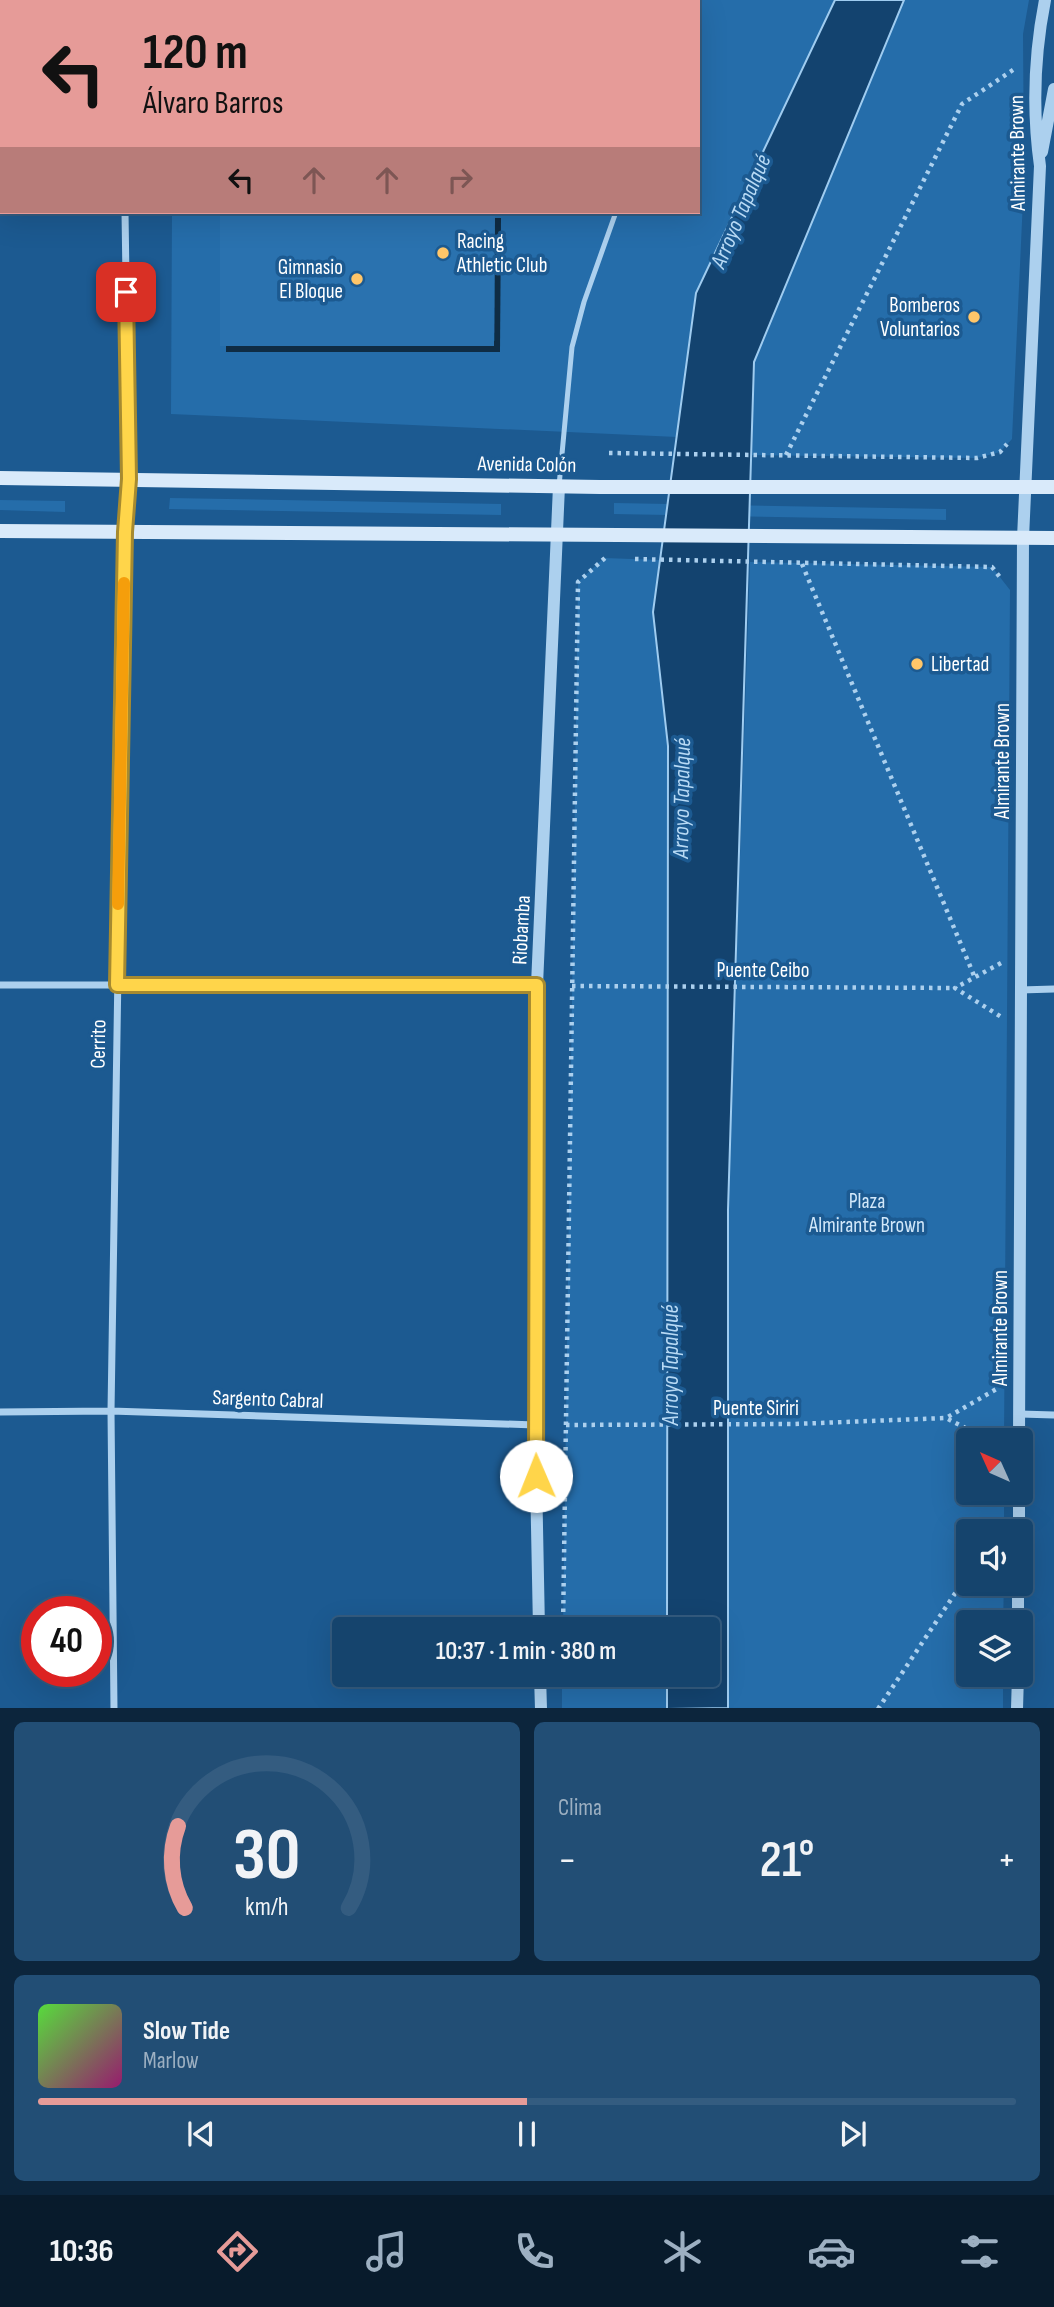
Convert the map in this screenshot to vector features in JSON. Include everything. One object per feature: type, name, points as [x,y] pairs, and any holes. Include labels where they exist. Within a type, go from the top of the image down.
[{"type":"main road","name":"Avenida Colón","points":[[0,478],[608,487],[816,484],[1054,486]]},
{"type":"main road","points":[[0,531],[816,534],[1054,538]]},
{"type":"street","name":"Almirante Brown","points":[[1019,1428],[1023,538],[1040,166],[1033,114],[1038,40],[1045,0]]},
{"type":"street","points":[[1040,166],[1054,89]]},
{"type":"street","name":"Cerrito","points":[[114,1708],[111,1411],[125,532],[129,479],[125,214]]},
{"type":"street","name":"Riobamba","points":[[539,1617],[535,1425],[537,985],[559,534],[559,485]]},
{"type":"street","points":[[0,985],[537,985]]},
{"type":"street","points":[[1020,989],[1054,989]]},
{"type":"street","name":"Sargento Cabral","points":[[0,1412],[111,1411],[535,1425]]},
{"type":"street","points":[[1020,1415],[1054,1415]]},
{"type":"street","points":[[540,1687],[541,1708]]},
{"type":"street","points":[[1017,1708],[1018,1687]]},
{"type":"lane","points":[[559,485],[572,347],[584,302],[615,214]]},
{"type":"path","points":[[786,455],[962,104],[1023,64],[1023,76]]},
{"type":"path","points":[[609,453],[977,458],[1000,452],[1012,439]]},
{"type":"path","points":[[563,1617],[578,582],[604,558]]},
{"type":"path","points":[[660,560],[992,567],[1010,590]]},
{"type":"path","points":[[802,564],[975,978]]},
{"type":"path","name":"Puente Ceibo","points":[[572,986],[955,988],[1007,960],[1007,972]]},
{"type":"path","points":[[955,988],[1007,1020],[1007,1008]]},
{"type":"path","points":[[946,1418],[1005,1384],[1005,1395]]},
{"type":"path","points":[[946,1418],[966,1428]]},
{"type":"path","name":"Puente Siriri","points":[[566,1425],[794,1424],[946,1418]]},
{"type":"path","points":[[879,1708],[956,1592]]},
{"type":"green space","name":"Racing Athletic Club","points":[[700,0],[835,0],[696,293],[677,437],[171,414],[172,214],[700,214]]},
{"type":"green space","points":[[904,0],[1029,0],[1023,34],[1024,178],[1012,439],[1000,452],[977,458],[752,455],[754,362]]},
{"type":"green space","points":[[170,498],[501,504],[501,515],[169,509]]},
{"type":"green space","points":[[0,500],[65,501],[65,512],[0,510]]},
{"type":"green space","points":[[614,503],[946,509],[946,520],[614,514]]},
{"type":"green space","points":[[604,558],[660,560],[653,612],[668,746],[667,1617],[563,1617],[578,582]]},
{"type":"green space","name":"Plaza Almirante Brown","points":[[750,562],[992,567],[1010,590],[1004,1428],[956,1428],[956,1505],[1004,1505],[1004,1519],[956,1519],[956,1596],[1004,1596],[1003,1610],[956,1610],[956,1687],[1003,1687],[1003,1708],[728,1708],[728,1210]]},
{"type":"green space","points":[[562,1687],[667,1687],[667,1708],[562,1708]]},
{"type":"water","name":"Arroyo Tapalqué","points":[[835,0],[904,0],[754,362],[728,1210],[728,1708],[667,1708],[667,1687],[720,1687],[720,1617],[667,1617],[668,746],[653,612],[696,293]]},
{"type":"building","name":"Gimnasio El Bloque","points":[[220,214],[495,214],[494,346],[220,346]]},
{"type":"slow traffic","points":[[118,904],[124,583]]},
{"type":"place","name":"Racing Athletic Club","points":[[443,253]]},
{"type":"place","name":"Gimnasio El Bloque","points":[[357,279]]},
{"type":"place","name":"Bomberos Voluntarios","points":[[974,317]]},
{"type":"place","name":"Libertad","points":[[917,664]]},
{"type":"route","points":[[126,292],[129,479],[125,532],[117,985],[537,985],[536,1476]]}]
